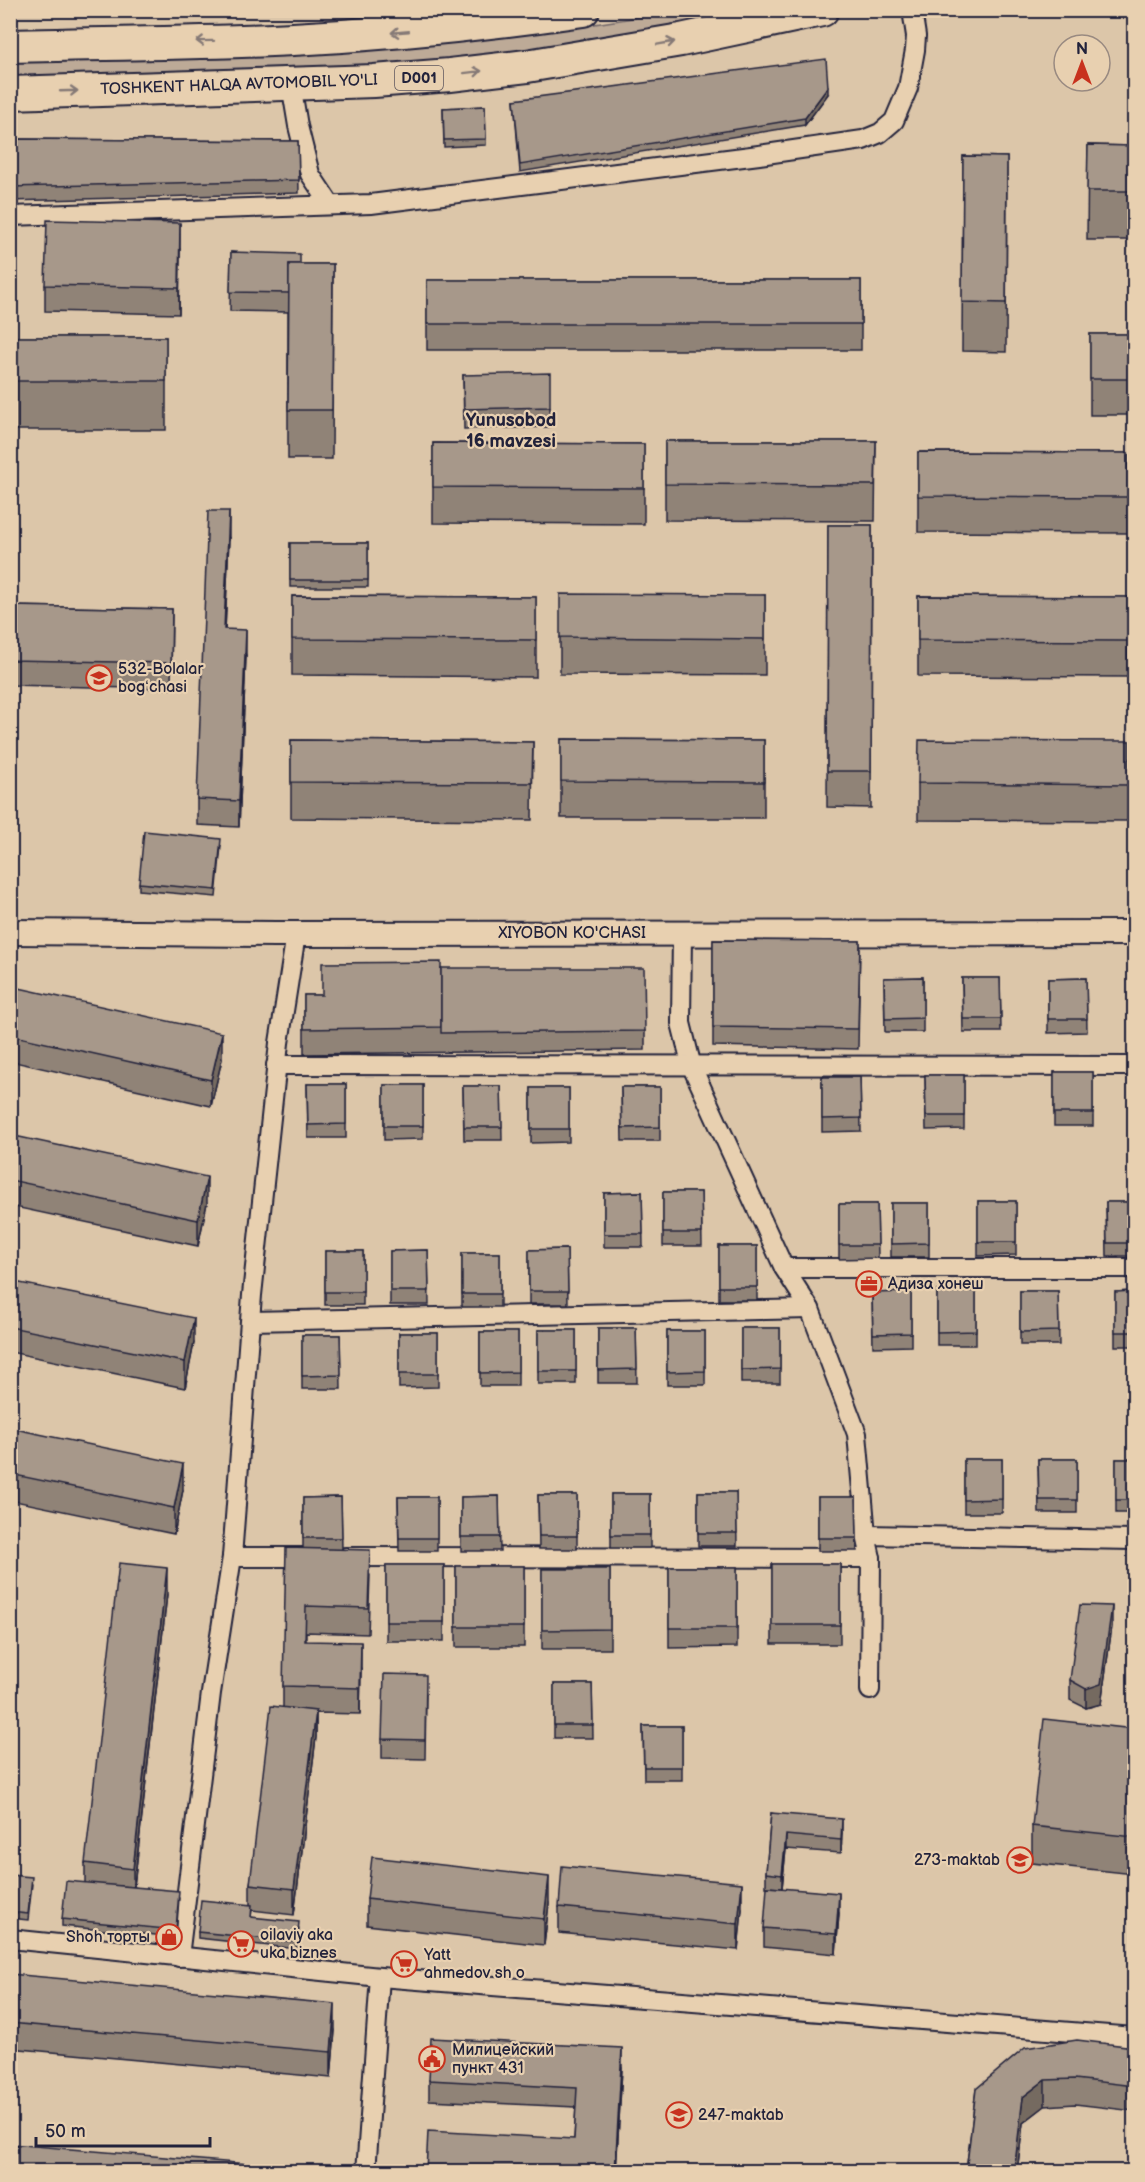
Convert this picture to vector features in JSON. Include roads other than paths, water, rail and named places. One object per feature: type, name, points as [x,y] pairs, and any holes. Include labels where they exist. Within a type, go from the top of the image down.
[{"type":"highway","points":[[10,46],[334,37],[443,28],[583,10]]},
{"type":"highway","name":"TOSHKENT HALQA AVTOMOBIL YO'LI","points":[[10,93],[374,81],[450,75],[527,66],[681,40],[822,10]]},
{"type":"street","points":[[10,216],[383,202],[759,155],[872,137],[880,134],[894,121],[908,88],[915,50],[912,10]]},
{"type":"street","points":[[291,84],[297,126],[310,174],[330,204]]},
{"type":"street","name":"XIYOBON KO'CHASI","points":[[10,932],[1134,933]]},
{"type":"street","points":[[682,933],[681,1023],[692,1067],[784,1268],[810,1309],[857,1434],[866,1535],[872,1558],[870,1690]]},
{"type":"street","points":[[179,1957],[211,1693],[232,1557],[251,1320],[276,1065],[296,934]]},
{"type":"street","points":[[276,1065],[1134,1066]]},
{"type":"street","points":[[784,1268],[1134,1268]]},
{"type":"street","points":[[251,1320],[810,1309]]},
{"type":"street","points":[[866,1535],[1134,1540]]},
{"type":"street","points":[[232,1557],[872,1558]]},
{"type":"street","points":[[10,1939],[380,1977],[1134,2037]]},
{"type":"street","points":[[366,2172],[380,1977]]},
{"type":"place","name":"532-Bolalar bogʻchasi","points":[[99,678]]},
{"type":"place","name":"Адиза хонеш","points":[[869,1284]]},
{"type":"place","name":"273-maktab","points":[[1020,1860]]},
{"type":"place","name":"Shoh торты","points":[[169,1937]]},
{"type":"place","name":"oilaviy aka uka biznes","points":[[241,1944]]},
{"type":"place","name":"Yatt ahmedov sh o","points":[[404,1964]]},
{"type":"place","name":"Милицейский пункт 431","points":[[432,2059]]},
{"type":"place","name":"247-maktab","points":[[679,2115]]},
{"type":"district","name":"Yunusobod 16 mavzesi","points":[[511,430]]}]
